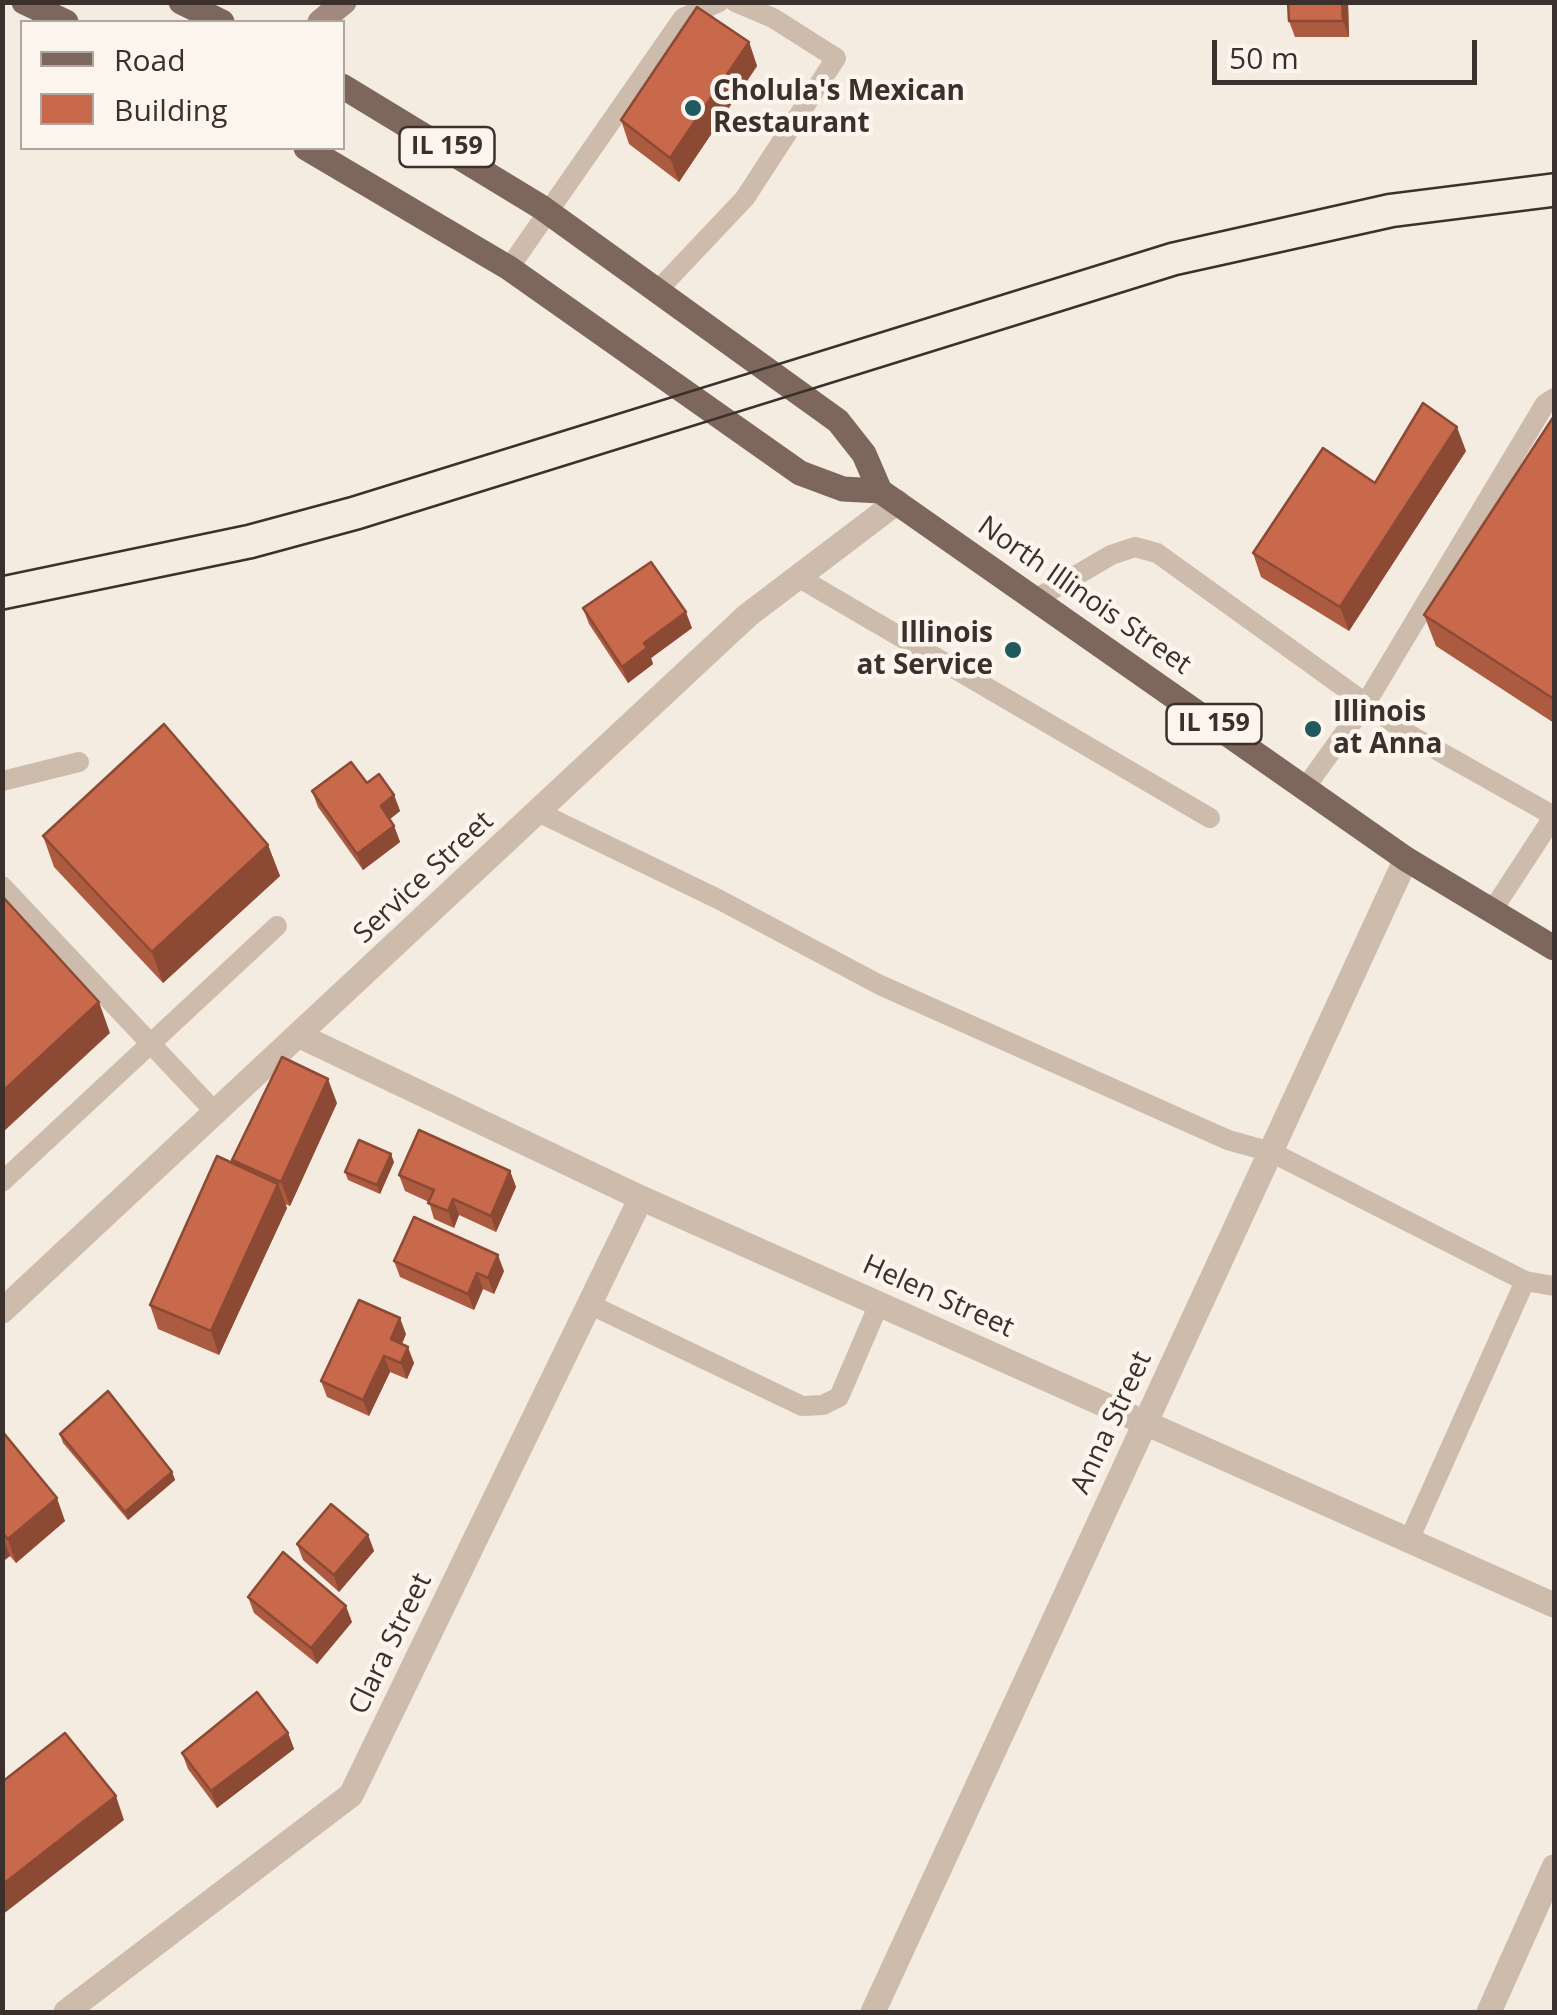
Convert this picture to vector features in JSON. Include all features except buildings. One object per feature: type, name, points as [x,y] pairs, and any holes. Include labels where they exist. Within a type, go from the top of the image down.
[{"type":"main road","points":[[24,2],[62,20]]},
{"type":"main road","points":[[181,2],[218,20]]},
{"type":"main road","name":"North Illinois Street","points":[[345,88],[548,213],[658,289],[838,420],[889,496],[1406,859],[1554,948]]},
{"type":"main road","name":"North Illinois Street","points":[[309,150],[509,268],[800,473],[842,489],[889,496]]},
{"type":"street","points":[[322,20],[344,2]]},
{"type":"street","name":"Service Street","points":[[2,1311],[748,615],[798,577],[889,496]]},
{"type":"street","name":"Anna Street","points":[[873,2012],[1406,859]]},
{"type":"street","name":"Helen Street","points":[[300,1036],[641,1198],[1554,1605]]},
{"type":"street","name":"Clara Street","points":[[66,2012],[351,1795],[641,1198]]},
{"type":"street","points":[[1489,2012],[1554,1867]]},
{"type":"lane","points":[[509,268],[683,18],[719,2]]},
{"type":"lane","points":[[658,289],[745,198],[836,58],[773,18],[735,2]]},
{"type":"lane","points":[[1305,788],[1366,703],[1545,404],[1554,398]]},
{"type":"lane","points":[[1036,600],[1111,555],[1135,547],[1156,553],[1410,735],[1554,816],[1492,911]]},
{"type":"lane","points":[[798,577],[1210,818]]},
{"type":"lane","points":[[2,781],[79,762]]},
{"type":"lane","points":[[538,812],[718,899],[880,985],[1228,1140],[1271,1152],[1525,1282],[1554,1286]]},
{"type":"lane","points":[[2,886],[217,1114]]},
{"type":"lane","points":[[2,1182],[276,926]]},
{"type":"lane","points":[[1409,1540],[1525,1282]]},
{"type":"lane","points":[[589,1304],[802,1406],[812,1406],[838,1397],[879,1304]]},
{"type":"tram line","points":[[2,576],[246,525],[350,497],[1169,243],[1387,194],[1554,173]]},
{"type":"tram line","points":[[2,610],[254,558],[361,529],[1178,275],[1395,227],[1554,207]]},
{"type":"place","name":"Cholula's Mexican Restaurant","points":[[693,108]]},
{"type":"place","name":"Illinois at Service","points":[[1013,650]]},
{"type":"place","name":"Illinois at Anna","points":[[1313,729]]}]
